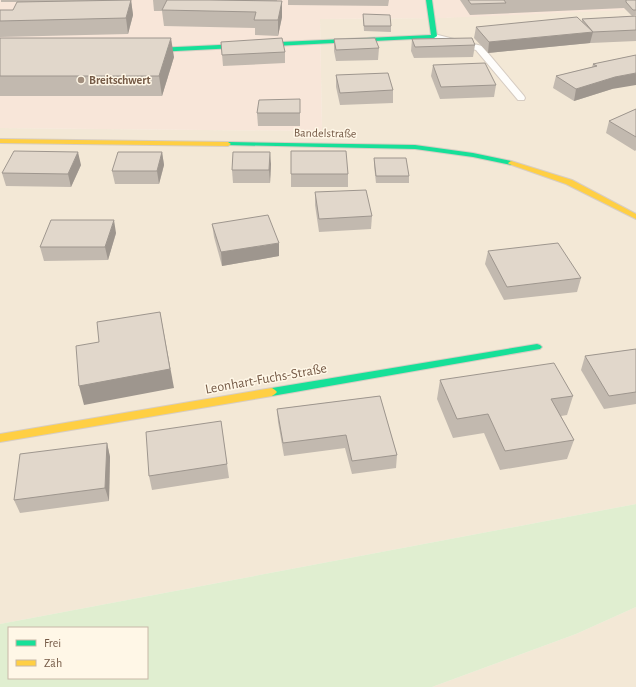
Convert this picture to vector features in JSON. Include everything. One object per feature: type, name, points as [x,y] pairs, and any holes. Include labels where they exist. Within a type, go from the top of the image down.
[{"type":"street","points":[[156,50],[434,36],[428,0]]},
{"type":"street","name":"Bandelstraße","points":[[0,141],[415,147],[482,157],[542,172],[602,197],[636,217]]},
{"type":"street","name":"Leonhart-Fuchs-Straße","points":[[0,438],[537,347]]},
{"type":"lane","points":[[434,36],[479,48],[521,98]]},
{"type":"lane","points":[[146,50],[156,50]]},
{"type":"shaded area","points":[[0,0],[617,0],[626,10],[444,18],[320,19],[322,131],[0,128]]},
{"type":"shaded area","points":[[636,0],[636,504],[0,624],[0,128],[322,131],[320,19],[444,18]]},
{"type":"shaded area","points":[[636,607],[636,687],[432,687],[576,634]]},
{"type":"green space","points":[[636,504],[636,607],[576,634],[432,687],[0,687],[0,624]]},
{"type":"building","points":[[131,0],[126,18],[0,21],[0,10],[13,10],[17,2]]},
{"type":"building","points":[[167,0],[282,1],[278,20],[254,20],[256,12],[162,10]]},
{"type":"building","points":[[468,0],[504,0],[506,3],[471,4]]},
{"type":"building","points":[[626,0],[636,0],[636,10],[633,10]]},
{"type":"building","points":[[363,14],[390,15],[391,26],[364,26]]},
{"type":"building","points":[[636,16],[636,30],[593,32],[582,19]]},
{"type":"building","points":[[577,17],[593,32],[489,42],[476,27]]},
{"type":"building","points":[[0,38],[171,38],[159,76],[0,76]]},
{"type":"building","points":[[282,38],[285,52],[222,55],[221,42]]},
{"type":"building","points":[[375,38],[379,48],[336,50],[334,39]]},
{"type":"building","points":[[472,38],[475,45],[415,47],[412,39]]},
{"type":"building","points":[[636,55],[636,73],[615,77],[576,89],[556,76],[597,66],[593,64]]},
{"type":"building","points":[[485,63],[496,85],[441,87],[433,65]]},
{"type":"building","points":[[388,73],[393,90],[340,93],[336,75]]},
{"type":"building","points":[[300,99],[300,113],[257,113],[259,100]]},
{"type":"building","points":[[636,109],[636,137],[609,121]]},
{"type":"building","points":[[14,151],[78,152],[68,174],[2,173]]},
{"type":"building","points":[[291,151],[346,151],[348,174],[291,174]]},
{"type":"building","points":[[118,152],[162,152],[157,171],[112,171]]},
{"type":"building","points":[[233,152],[270,152],[269,170],[232,170]]},
{"type":"building","points":[[374,158],[406,158],[409,176],[376,176]]},
{"type":"building","points":[[366,190],[372,216],[319,219],[315,192]]},
{"type":"building","points":[[268,215],[279,243],[221,252],[212,224]]},
{"type":"building","points":[[51,220],[114,220],[105,247],[40,247]]},
{"type":"building","points":[[558,243],[581,278],[507,287],[488,251]]},
{"type":"building","points":[[160,312],[170,369],[79,386],[76,346],[99,342],[97,322]]},
{"type":"building","points":[[636,349],[636,392],[609,396],[585,356]]},
{"type":"building","points":[[554,363],[573,396],[551,399],[574,440],[505,451],[488,414],[457,419],[440,380]]},
{"type":"building","points":[[380,396],[397,455],[352,461],[346,435],[283,443],[277,409]]},
{"type":"building","points":[[221,421],[227,464],[149,476],[146,432]]},
{"type":"building","points":[[107,443],[105,488],[14,500],[20,454]]},
{"type":"traffic: fast","points":[[156,50],[434,36],[429,0]]},
{"type":"traffic: fast","points":[[228,144],[415,147],[473,155],[511,163]]},
{"type":"traffic: fast","points":[[272,392],[537,347]]},
{"type":"traffic: slow","points":[[0,141],[228,144]]},
{"type":"traffic: slow","points":[[511,163],[569,182],[636,217]]},
{"type":"traffic: slow","points":[[0,438],[272,392]]},
{"type":"place","name":"Breitschwert","points":[[81,80]]}]
